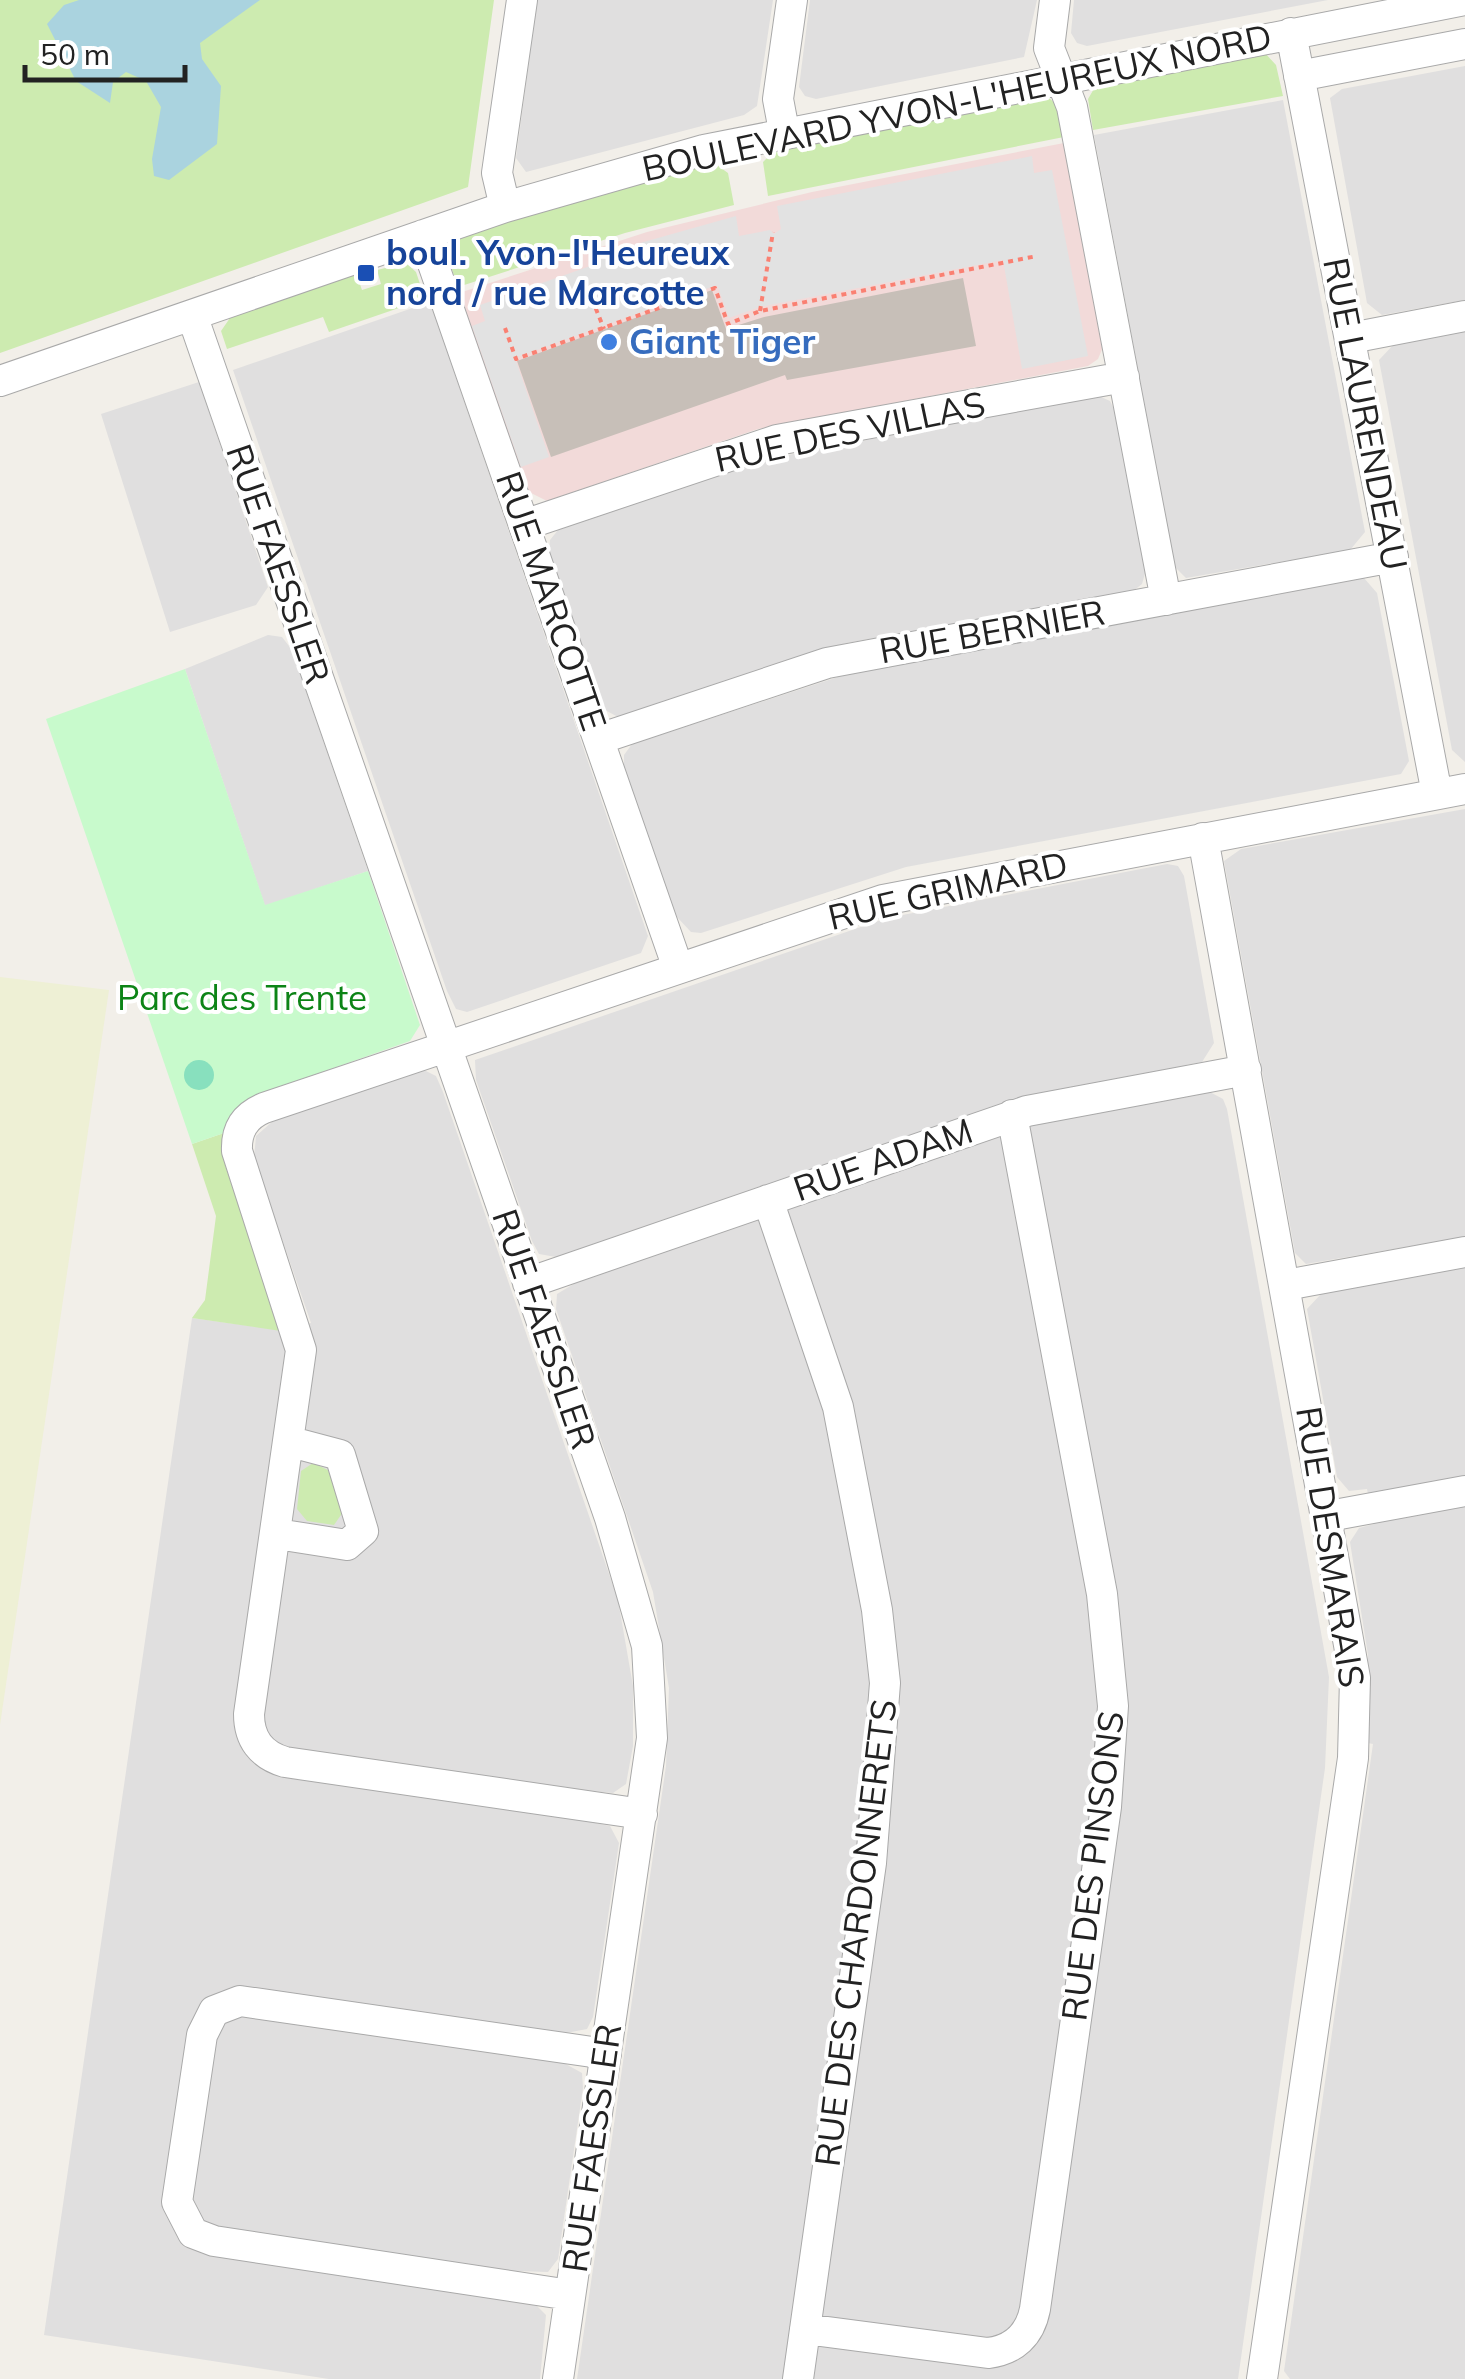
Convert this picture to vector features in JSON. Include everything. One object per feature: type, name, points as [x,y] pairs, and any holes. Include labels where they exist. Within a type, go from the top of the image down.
[{"type":"street","points":[[505,207],[497,172],[522,0]]},
{"type":"street","points":[[784,132],[778,99],[792,0]]},
{"type":"street","points":[[1055,0],[1049,48],[1072,107],[1166,600]]},
{"type":"street","name":"BOULEVARD YVON-L'HEUREUX NORD","points":[[0,380],[505,207],[784,132],[1292,34],[1359,10],[1465,0]]},
{"type":"street","name":"RUE LAURENDEAU","points":[[1292,34],[1393,557],[1451,791]]},
{"type":"street","name":"BOULEVARD YVON-L'HEUREUX NORD","points":[[1299,76],[1465,44]]},
{"type":"street","name":"RUE MARCOTTE","points":[[424,235],[678,968]]},
{"type":"street","name":"RUE FAESSLER","points":[[192,315],[643,1622],[653,1717],[558,2379]]},
{"type":"street","points":[[1351,338],[1465,316]]},
{"type":"street","name":"RUE DES VILLAS","points":[[524,525],[777,440],[1124,377]]},
{"type":"street","name":"RUE BERNIER","points":[[599,739],[827,663],[1393,557]]},
{"type":"street","name":"RUE GRIMARD","points":[[642,1814],[285,1762],[265,1753],[252,1736],[249,1722],[291,1442],[300,1340],[241,1164],[240,1131],[247,1119],[264,1108],[883,900],[1451,791]]},
{"type":"street","name":"RUE DESMARAIS","points":[[1203,838],[1354,1658],[1354,1738],[1262,2379]]},
{"type":"street","name":"RUE ADAM","points":[[528,1283],[1012,1116],[1246,1070]]},
{"type":"street","name":"RUE DES PINSONS","points":[[805,2329],[988,2354],[1022,2338],[1034,2310],[1106,1806],[1113,1706],[1102,1594],[1012,1116]]},
{"type":"street","name":"RUE DES CHARDONNERETS","points":[[768,1200],[840,1418],[877,1610],[886,1682],[871,1863],[798,2379]]},
{"type":"street","points":[[1286,1285],[1465,1252]]},
{"type":"street","points":[[276,1534],[348,1545],[364,1530],[340,1455],[291,1442]]},
{"type":"street","points":[[1328,1516],[1465,1491]]},
{"type":"street","points":[[570,2295],[205,2240],[184,2222],[178,2194],[202,2035],[210,2016],[226,2004],[248,2002],[606,2054]]},
{"type":"path","points":[[760,311],[773,232]]},
{"type":"path","points":[[505,328],[516,359],[714,288],[728,324],[760,311],[772,312],[1037,256]]},
{"type":"path","points":[[592,299],[603,329]]},
{"type":"shaded area","points":[[537,0],[773,0],[757,106],[744,115],[526,172],[516,158]]},
{"type":"shaded area","points":[[810,0],[1037,0],[1024,57],[816,99],[805,96],[799,87]]},
{"type":"shaded area","points":[[1074,0],[1328,0],[1087,46],[1077,43],[1071,33]]},
{"type":"shaded area","points":[[1465,66],[1465,300],[1382,315],[1367,303],[1330,98],[1342,89]]},
{"type":"shaded area","points":[[1283,100],[1365,532],[1350,550],[1186,578],[1175,567],[1094,135]]},
{"type":"shaded area","points":[[1064,143],[1103,347],[1098,359],[1088,366],[758,429],[547,501],[529,492],[459,293],[647,232],[812,192]]},
{"type":"shaded area","points":[[1032,156],[1034,173],[1052,170],[1088,356],[1022,369],[1003,260],[760,307],[729,318],[717,285],[515,358],[549,457],[521,467],[472,326],[485,321],[480,305],[596,264],[594,256],[736,216],[739,236],[770,230],[774,234],[781,229],[777,206]]},
{"type":"shaded area","points":[[430,302],[648,936],[641,953],[467,1012],[456,1009],[447,991],[233,370]]},
{"type":"shaded area","points":[[1465,330],[1465,762],[1452,750],[1379,360],[1395,343]]},
{"type":"shaded area","points":[[199,382],[268,587],[256,605],[170,632],[101,414]]},
{"type":"shaded area","points":[[1099,396],[1110,401],[1116,413],[1146,570],[1142,584],[1133,591],[847,643],[618,717],[605,710],[549,553],[550,540],[558,530],[767,459]]},
{"type":"shaded area","points":[[1364,578],[1377,593],[1409,761],[1401,774],[906,867],[701,933],[691,932],[676,916],[624,766],[624,755],[632,744],[841,676]]},
{"type":"shaded area","points":[[268,635],[282,637],[292,650],[368,871],[265,906],[185,669]]},
{"type":"shaded area","points":[[1465,809],[1465,1237],[1306,1264],[1295,1253],[1224,861],[1241,849]]},
{"type":"shaded area","points":[[1167,864],[1178,866],[1184,876],[1214,1043],[1202,1062],[1186,1065],[1190,1093],[1208,1091],[1223,1099],[1227,1109],[1329,1677],[1325,1768],[1238,2379],[577,2379],[666,1766],[669,1688],[653,1592],[556,1309],[557,1294],[577,1282],[556,1257],[539,1254],[532,1241],[476,1080],[475,1060],[887,918]]},
{"type":"shaded area","points":[[424,1070],[436,1076],[443,1092],[618,1600],[633,1686],[633,1746],[626,1784],[613,1793],[590,1791],[586,1821],[610,1826],[619,1843],[593,2017],[587,2029],[566,2033],[564,2063],[582,2073],[583,2088],[558,2259],[548,2272],[517,2271],[513,2300],[537,2306],[546,2315],[540,2379],[329,2379],[44,2335],[192,1318],[281,1330],[311,1323],[254,1158],[256,1136],[273,1121]]},
{"type":"shaded area","points":[[1465,1267],[1465,2379],[1290,2379],[1284,2371],[1373,1744],[1368,1743],[1368,1655],[1350,1542],[1359,1528],[1374,1524],[1367,1489],[1349,1491],[1337,1477],[1307,1309],[1321,1294]]},
{"type":"green space","points":[[0,0],[494,0],[468,187],[0,353]]},
{"type":"green space","points":[[1265,53],[1276,65],[1283,96],[1093,130],[1088,99],[1095,87]]},
{"type":"green space","points":[[1048,97],[1057,105],[1064,137],[768,196],[763,162],[773,152]]},
{"type":"green space","points":[[714,163],[728,173],[734,205],[625,233],[458,287],[447,255],[455,239],[576,199]]},
{"type":"green space","points":[[406,263],[416,272],[425,299],[329,332],[323,317],[227,349],[221,331],[230,318],[356,273],[362,290],[381,284],[377,270]]},
{"type":"green space","name":"Parc des Trente","points":[[185,669],[265,905],[368,871],[420,1025],[410,1041],[247,1100],[224,1133],[192,1144],[46,719]]},
{"type":"green space","points":[[0,977],[109,990],[0,1725]]},
{"type":"green space","points":[[199,1060],[213,1069],[214,1075],[205,1089],[199,1090],[185,1081],[184,1075],[193,1061]]},
{"type":"green space","points":[[224,1133],[225,1165],[281,1331],[192,1318],[205,1300],[216,1216],[192,1144]]},
{"type":"green space","points":[[313,1463],[328,1470],[343,1512],[334,1525],[307,1521],[297,1509],[301,1471]]},
{"type":"water","points":[[79,0],[260,0],[200,43],[202,59],[221,86],[217,144],[169,180],[154,176],[152,159],[161,107],[146,81],[126,72],[113,82],[110,103],[76,81],[47,24],[64,5]]},
{"type":"building","points":[[963,278],[976,346],[787,380],[785,375],[551,457],[517,361],[712,290],[726,329],[764,317]]},
{"type":"place","name":"boul. Yvon-l'Heureux nord / rue Marcotte","points":[[366,273]]},
{"type":"place","name":"Giant Tiger","points":[[609,342]]}]
